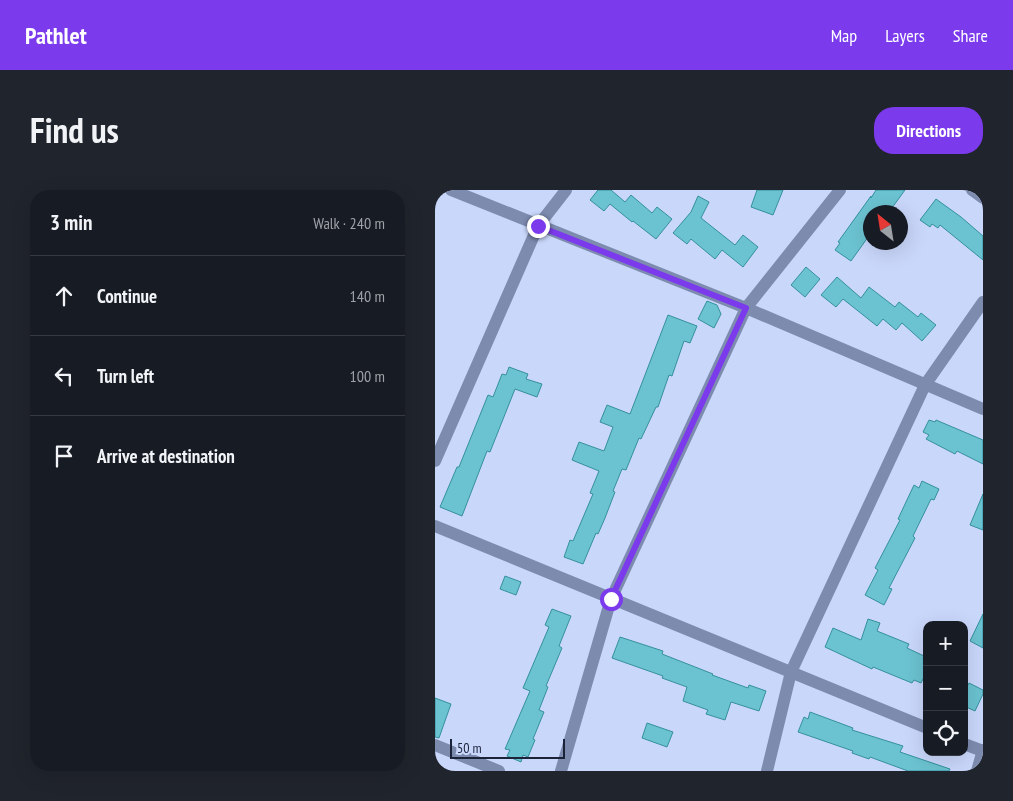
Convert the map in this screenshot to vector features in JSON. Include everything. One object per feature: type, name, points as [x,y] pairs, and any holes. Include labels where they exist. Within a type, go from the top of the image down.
[{"type":"street","points":[[451,190],[746,308],[925,386],[983,409]]},
{"type":"street","points":[[435,461],[538,226],[566,190]]},
{"type":"street","points":[[561,771],[611,599],[746,308],[840,190]]},
{"type":"street","points":[[972,190],[983,198]]},
{"type":"street","points":[[767,771],[791,672],[925,386],[983,302]]},
{"type":"street","points":[[435,526],[923,726]]},
{"type":"street","points":[[435,745],[499,771]]},
{"type":"street","points":[[968,745],[983,751],[977,771]]},
{"type":"building","points":[[598,190],[611,190],[625,202],[631,195],[652,213],[657,207],[672,219],[656,239],[610,204],[604,211],[590,200]]},
{"type":"building","points":[[757,190],[783,190],[773,215],[751,207]]},
{"type":"building","points":[[876,190],[905,190],[894,205],[865,205],[871,196],[871,198]]},
{"type":"building","points":[[698,196],[709,202],[701,218],[735,245],[743,235],[758,247],[743,267],[722,250],[715,259],[691,239],[687,244],[673,233],[691,212]]},
{"type":"building","points":[[936,199],[983,236],[983,260],[940,225],[938,228],[932,224],[930,227],[920,220]]},
{"type":"building","points":[[863,207],[863,244],[851,261],[835,250],[840,243],[838,242]]},
{"type":"building","points":[[806,267],[820,279],[805,297],[791,285]]},
{"type":"building","points":[[837,277],[861,298],[869,287],[895,307],[899,302],[918,317],[921,313],[936,325],[922,341],[902,323],[896,330],[883,319],[877,326],[843,299],[836,307],[821,295]]},
{"type":"building","points":[[707,301],[717,305],[721,314],[714,328],[698,319]]},
{"type":"building","points":[[668,315],[697,326],[690,343],[684,341],[672,376],[669,375],[658,407],[656,407],[641,439],[639,438],[626,470],[622,469],[605,518],[598,534],[596,533],[583,564],[564,557],[570,540],[573,541],[593,494],[590,493],[599,471],[572,460],[579,442],[604,451],[613,427],[600,422],[607,405],[630,414]]},
{"type":"building","points":[[509,367],[528,374],[526,379],[542,384],[537,397],[515,389],[490,452],[487,451],[462,516],[440,507],[457,467],[459,467],[488,395],[493,397],[502,374],[506,375]]},
{"type":"building","points":[[929,420],[935,422],[936,420],[983,440],[983,464],[957,451],[955,454],[926,439],[929,435],[923,432]]},
{"type":"building","points":[[922,481],[939,489],[934,500],[931,499],[913,536],[915,538],[889,588],[892,589],[884,605],[865,595],[878,570],[875,568],[900,520],[898,519],[914,485],[919,488]]},
{"type":"building","points":[[983,494],[983,530],[970,525]]},
{"type":"building","points":[[505,576],[521,582],[516,595],[500,589]]},
{"type":"building","points":[[552,609],[571,616],[559,646],[562,648],[546,686],[548,687],[539,710],[544,712],[533,739],[535,740],[528,757],[523,755],[521,762],[507,756],[510,750],[505,749],[530,691],[523,688],[549,627],[545,625]]},
{"type":"building","points":[[983,614],[983,648],[970,641]]},
{"type":"building","points":[[868,619],[880,623],[877,631],[909,644],[907,648],[923,656],[923,679],[921,683],[914,680],[912,683],[873,667],[872,669],[825,647],[833,628],[861,640]]},
{"type":"building","points":[[620,637],[663,651],[662,654],[712,675],[748,688],[749,685],[766,691],[759,711],[731,702],[725,720],[706,714],[708,710],[683,701],[687,687],[662,678],[663,676],[612,658]]},
{"type":"building","points":[[969,683],[983,690],[975,711],[968,708]]},
{"type":"building","points":[[435,698],[451,704],[439,738],[435,737]]},
{"type":"building","points":[[810,712],[853,728],[852,730],[903,746],[900,752],[950,769],[949,771],[908,771],[870,757],[869,759],[852,753],[853,751],[798,732],[804,717],[808,719]]},
{"type":"building","points":[[647,723],[673,732],[667,747],[642,738]]},
{"type":"route","points":[[538,226],[746,308],[611,599]]}]
